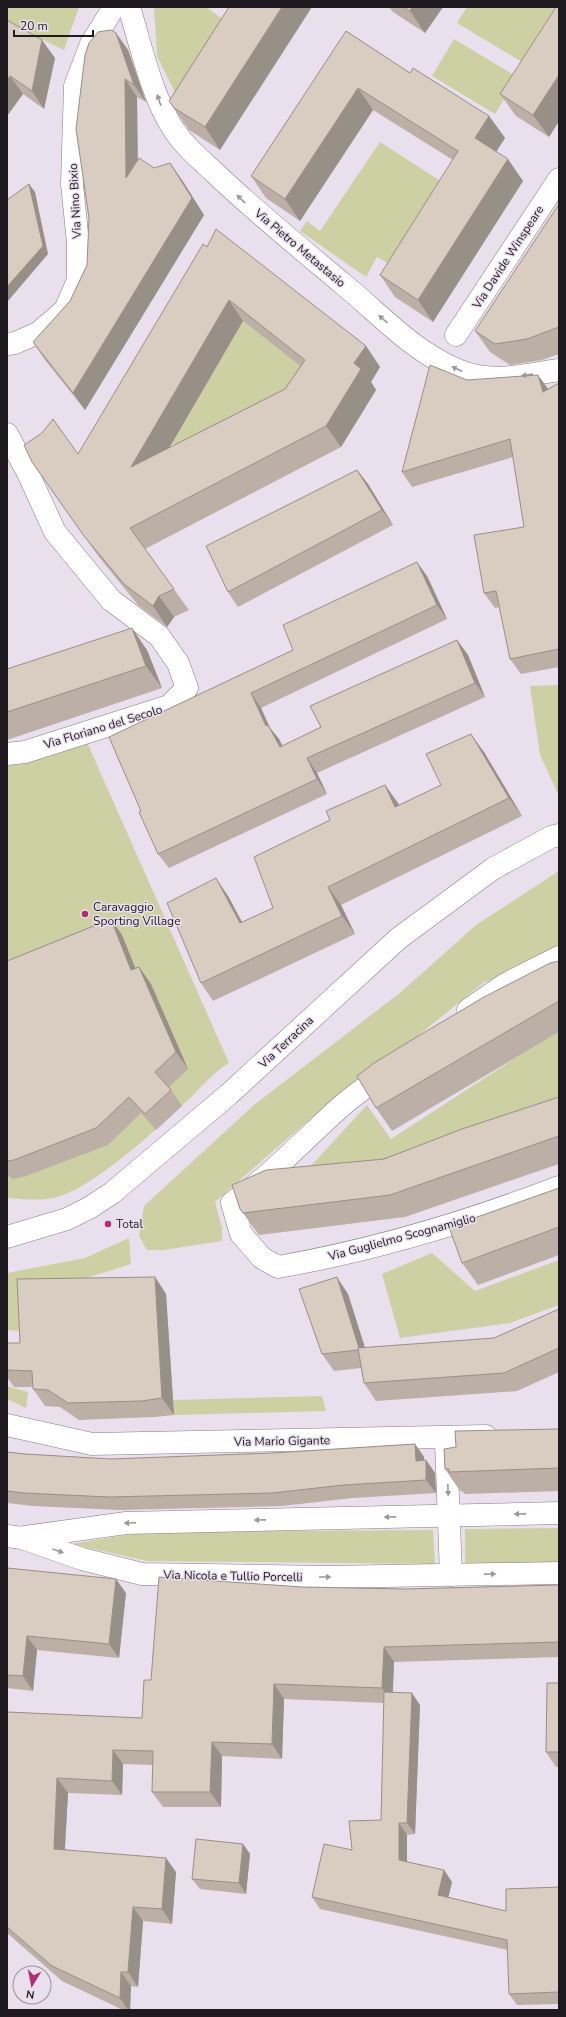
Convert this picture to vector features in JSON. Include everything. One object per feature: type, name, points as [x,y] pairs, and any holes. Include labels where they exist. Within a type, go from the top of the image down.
[{"type":"street","name":"Via Nino Bixio","points":[[9,348],[38,333],[65,310],[78,280],[78,243],[72,184],[75,86],[91,44],[114,7]]},
{"type":"street","name":"Via Pietro Metastasio","points":[[130,7],[162,108],[173,129],[196,156],[250,207],[413,344],[439,360],[460,371],[494,380],[559,370]]},
{"type":"street","name":"Via Davide Winspeare","points":[[456,335],[559,179]]},
{"type":"street","name":"Via Floriano del Secolo","points":[[7,434],[27,471],[55,532],[111,600],[159,636],[178,663],[187,688],[169,706],[25,752],[7,754]]},
{"type":"street","name":"Via Terracina","points":[[7,1237],[67,1219],[89,1208],[112,1193],[228,1095],[399,938],[494,868],[559,835]]},
{"type":"street","points":[[453,1021],[504,985],[559,957]]},
{"type":"street","name":"Via Guglielmo Scognamiglio","points":[[404,1058],[344,1104],[279,1165],[232,1203],[241,1234],[262,1258],[278,1267],[365,1250],[498,1210],[559,1187]]},
{"type":"street","name":"Via Mario Gigante","points":[[7,1425],[92,1444],[506,1436]]},
{"type":"street","points":[[446,1438],[451,1575]]},
{"type":"street","name":"Via Nicola e Tullio Porcelli","points":[[14,1537],[126,1523],[559,1513]]},
{"type":"street","name":"Via Nicola e Tullio Porcelli","points":[[14,1537],[82,1559],[142,1574],[327,1577],[559,1573]]},
{"type":"green space","points":[[7,7],[79,7],[64,50],[7,23]]},
{"type":"green space","points":[[154,7],[206,7],[242,33],[183,126],[184,111],[157,56]]},
{"type":"green space","points":[[467,7],[556,7],[522,62],[457,23]]},
{"type":"green space","points":[[454,39],[517,77],[495,114],[432,76]]},
{"type":"green space","points":[[380,142],[445,184],[393,266],[377,257],[366,277],[300,231],[307,221],[320,231]]},
{"type":"green space","points":[[243,321],[319,381],[190,466],[172,443]]},
{"type":"green space","points":[[559,685],[559,796],[540,755],[530,686]]},
{"type":"green space","name":"Caravaggio Sporting Village","points":[[86,740],[229,1063],[213,1075],[143,1141],[86,1184],[69,1193],[53,1198],[36,1200],[7,1198],[7,765]]},
{"type":"green space","points":[[559,871],[559,950],[483,983],[403,1048],[312,1117],[215,1202],[222,1228],[222,1241],[164,1250],[147,1250],[139,1236],[144,1206],[254,1105],[401,992],[476,925]]},
{"type":"green space","points":[[559,1032],[559,1104],[397,1159],[308,1169],[367,1105],[391,1139],[520,1055]]},
{"type":"green space","points":[[129,1238],[131,1264],[29,1296],[30,1332],[7,1330],[7,1273],[85,1258]]},
{"type":"green space","points":[[432,1253],[475,1291],[559,1260],[559,1305],[510,1323],[400,1338],[382,1274]]},
{"type":"green space","points":[[7,1386],[28,1392],[26,1408],[7,1399]]},
{"type":"green space","points":[[322,1396],[326,1411],[174,1415],[173,1400]]},
{"type":"green space","points":[[559,1528],[559,1562],[465,1564],[465,1529]]},
{"type":"green space","points":[[433,1530],[435,1564],[147,1561],[71,1544],[144,1532]]},
{"type":"building","points":[[229,7],[282,7],[205,127],[174,108],[169,101]]},
{"type":"building","points":[[403,7],[412,7],[410,11]]},
{"type":"building","points":[[556,7],[559,7],[559,75],[533,115],[500,94]]},
{"type":"building","points":[[7,20],[42,40],[32,91],[10,76],[7,81]]},
{"type":"building","points":[[111,30],[116,33],[134,85],[125,79],[126,178],[139,158],[154,168],[170,163],[192,198],[73,393],[33,342],[70,301],[87,265],[89,218],[76,129],[85,55],[89,43],[98,32]]},
{"type":"building","points":[[346,31],[410,73],[413,68],[489,116],[475,138],[508,159],[418,300],[380,275],[458,151],[358,88],[285,199],[251,176]]},
{"type":"building","points":[[29,184],[43,246],[7,287],[7,200]]},
{"type":"building","points":[[559,204],[559,327],[527,339],[495,344],[475,331]]},
{"type":"building","points":[[216,229],[366,346],[354,363],[361,369],[326,426],[130,528],[174,589],[159,596],[153,606],[124,584],[84,536],[32,462],[24,445],[42,433],[53,419],[78,454],[203,244],[207,247]],"holes":[[[229,300],[305,360],[285,389],[131,467]]]},
{"type":"building","points":[[430,365],[467,380],[538,375],[543,392],[559,383],[559,649],[510,659],[496,591],[484,593],[474,535],[524,527],[510,439],[402,472]]},
{"type":"building","points":[[357,470],[382,510],[228,592],[206,546]]},
{"type":"building","points":[[417,562],[437,605],[251,693],[266,726],[268,725],[280,747],[321,727],[310,706],[457,640],[475,683],[307,758],[317,779],[158,854],[139,812],[141,811],[109,737],[293,650],[283,625]]},
{"type":"building","points":[[132,628],[146,666],[7,712],[7,669]]},
{"type":"building","points":[[471,734],[509,798],[328,887],[342,916],[201,983],[167,903],[216,878],[240,923],[273,908],[254,857],[330,820],[326,811],[385,785],[395,807],[441,785],[426,754]]},
{"type":"building","points":[[111,919],[131,970],[139,967],[176,1052],[155,1072],[171,1090],[145,1114],[129,1097],[96,1128],[14,1160],[7,1161],[7,961]]},
{"type":"building","points":[[559,961],[559,1001],[376,1108],[357,1076],[374,1063],[484,997],[550,963]]},
{"type":"building","points":[[559,1097],[559,1136],[390,1195],[243,1213],[240,1209],[232,1185],[266,1170],[384,1159],[462,1129]]},
{"type":"building","points":[[559,1188],[559,1227],[462,1263],[449,1227]]},
{"type":"building","points":[[155,1277],[162,1398],[142,1401],[68,1403],[48,1390],[33,1389],[32,1371],[7,1370],[7,1343],[20,1343],[17,1279]]},
{"type":"building","points":[[337,1277],[359,1348],[358,1350],[322,1354],[299,1289]]},
{"type":"building","points":[[559,1309],[559,1348],[504,1373],[364,1383],[358,1348],[494,1338]]},
{"type":"building","points":[[559,1429],[559,1468],[449,1472],[449,1469],[445,1469],[444,1449],[456,1447],[455,1431]]},
{"type":"building","points":[[415,1444],[416,1461],[426,1460],[426,1480],[344,1485],[272,1493],[109,1497],[7,1491],[7,1452],[111,1459],[272,1453]]},
{"type":"building","points":[[7,1568],[116,1579],[109,1644],[27,1636],[23,1676],[7,1675]]},
{"type":"building","points":[[159,1577],[302,1587],[406,1589],[559,1585],[559,1642],[384,1647],[382,1688],[274,1684],[272,1744],[212,1742],[210,1792],[152,1792],[153,1751],[113,1750],[112,1781],[57,1778],[54,1849],[166,1858],[162,1909],[133,1907],[128,1972],[121,1972],[120,1998],[52,1966],[7,1927],[7,1712],[142,1718],[144,1680],[151,1680]]},
{"type":"building","points":[[547,1683],[559,1683],[559,1752],[546,1752]]},
{"type":"building","points":[[384,1692],[412,1693],[407,1823],[399,1823],[399,1860],[444,1870],[438,1895],[506,1911],[506,1889],[559,1887],[559,1992],[509,1994],[507,1940],[312,1897],[324,1844],[352,1850],[349,1821],[381,1820]]},
{"type":"building","points":[[196,1839],[243,1844],[239,1883],[192,1879]]},
{"type":"place","name":"Caravaggio Sporting Village","points":[[85,914]]},
{"type":"place","name":"Total","points":[[108,1224]]}]
